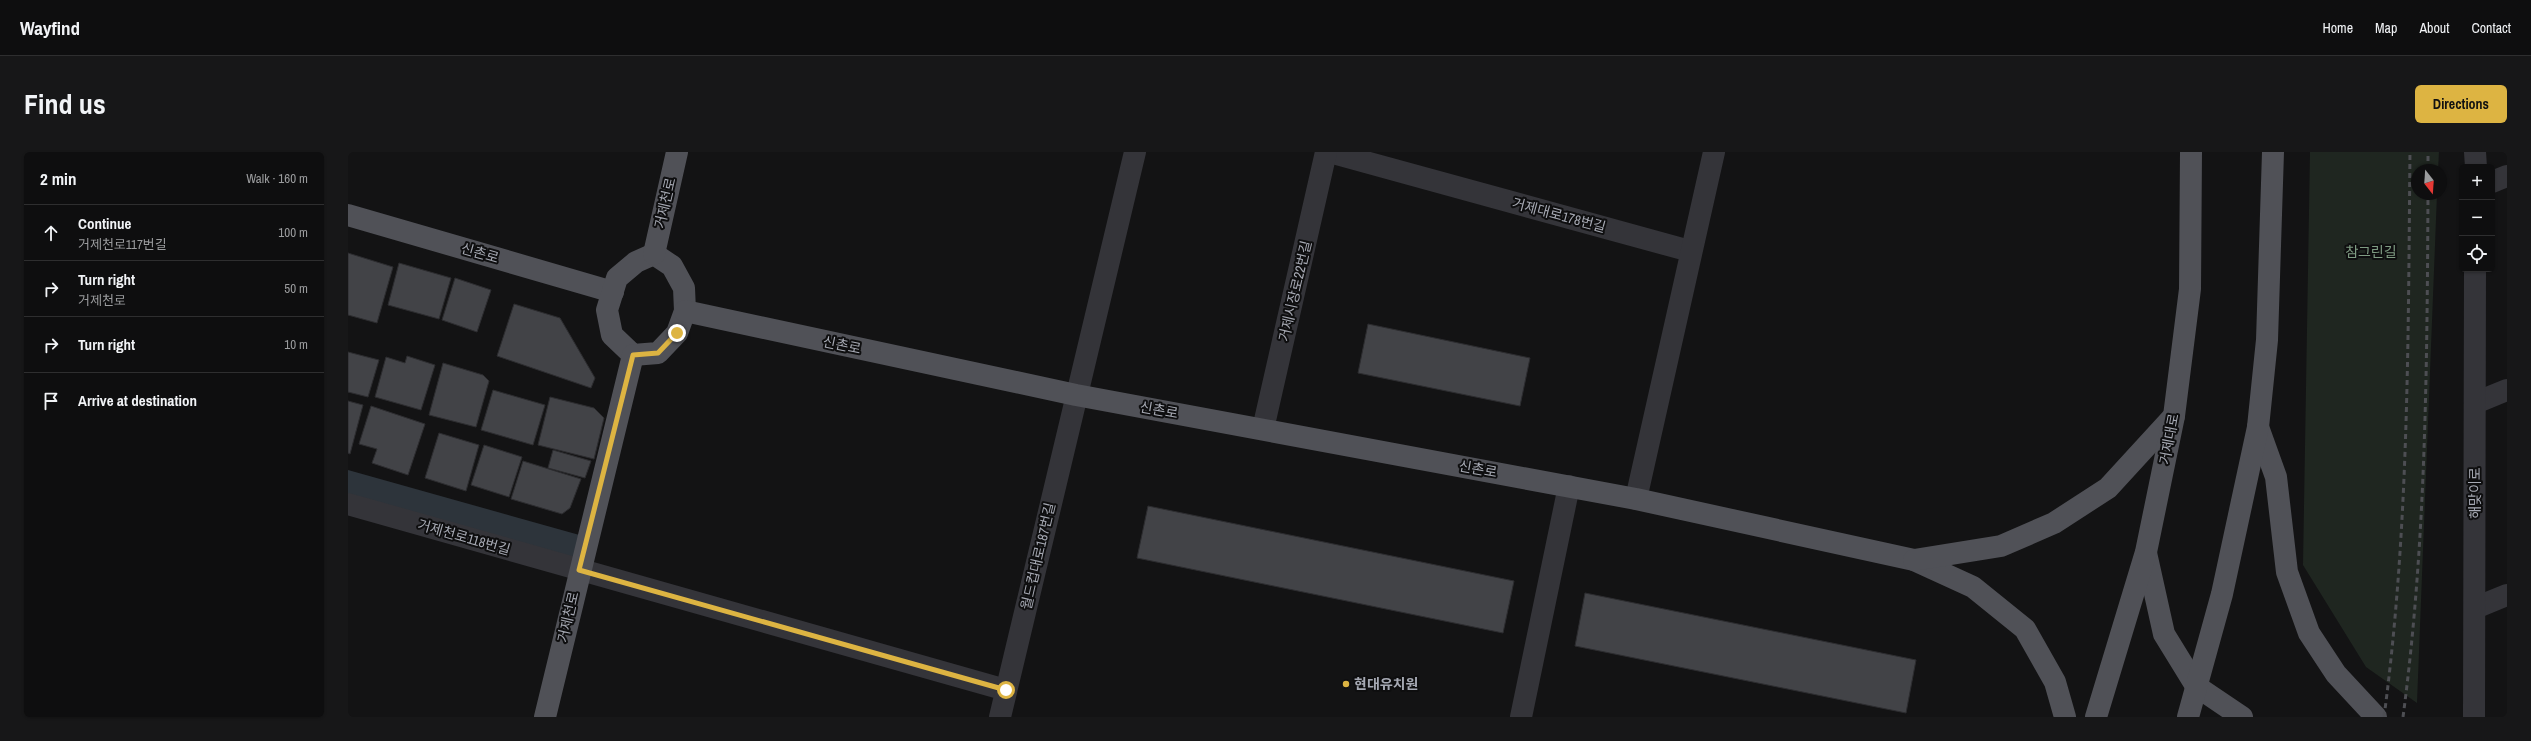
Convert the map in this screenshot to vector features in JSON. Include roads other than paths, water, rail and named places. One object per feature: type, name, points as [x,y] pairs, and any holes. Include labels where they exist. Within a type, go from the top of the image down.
[{"type":"main road","name":"거제천로","points":[[654,254],[677,152]]},
{"type":"main road","name":"거제대로","points":[[2096,717],[2146,552],[2174,416],[2190,289],[2191,152]]},
{"type":"main road","points":[[2188,717],[2222,594],[2258,427],[2267,340],[2273,152]]},
{"type":"main road","name":"신촌로","points":[[348,215],[613,292]]},
{"type":"main road","points":[[654,254],[672,266],[684,288],[685,311],[677,333],[658,353],[633,355],[612,335],[607,310],[617,278],[636,262],[654,254]]},
{"type":"main road","name":"신촌로","points":[[685,311],[1076,395],[1636,499],[1914,560]]},
{"type":"main road","name":"거제천로","points":[[544,717],[633,355]]},
{"type":"main road","points":[[1914,560],[2001,546],[2054,523],[2108,488],[2174,416]]},
{"type":"main road","points":[[2258,427],[2276,477],[2287,572],[2309,633],[2336,674],[2376,717]]},
{"type":"main road","points":[[2146,552],[2164,634],[2196,686],[2242,717]]},
{"type":"main road","points":[[1914,560],[1972,586],[2025,629],[2055,682],[2066,717]]},
{"type":"street","name":"월드컵대로187번길","points":[[1000,717],[1135,152]]},
{"type":"street","name":"거제시장로22번길","points":[[1263,429],[1326,152]]},
{"type":"street","name":"거제대로178번길","points":[[1329,152],[1690,251]]},
{"type":"street","points":[[1636,499],[1690,251],[1714,152]]},
{"type":"street","points":[[2476,152],[2476,164]]},
{"type":"street","points":[[2495,181],[2507,176]]},
{"type":"street","name":"해맞이로","points":[[2474,717],[2475,272]]},
{"type":"street","points":[[2475,403],[2507,390]]},
{"type":"street","points":[[1521,717],[1569,486]]},
{"type":"street","name":"거제천로118번길","points":[[348,504],[1006,690]]},
{"type":"street","points":[[2475,608],[2507,595]]},
{"type":"railway","points":[[2384,717],[2392,647],[2403,506],[2406,435],[2410,152]]},
{"type":"railway","points":[[2428,152],[2428,164]]},
{"type":"railway","points":[[2403,717],[2411,652],[2421,522],[2426,391],[2428,200]]},
{"type":"place","name":"현대유치원","points":[[1346,684]]},
{"type":"park label","name":"참그린길","points":[[2371,252]]}]
